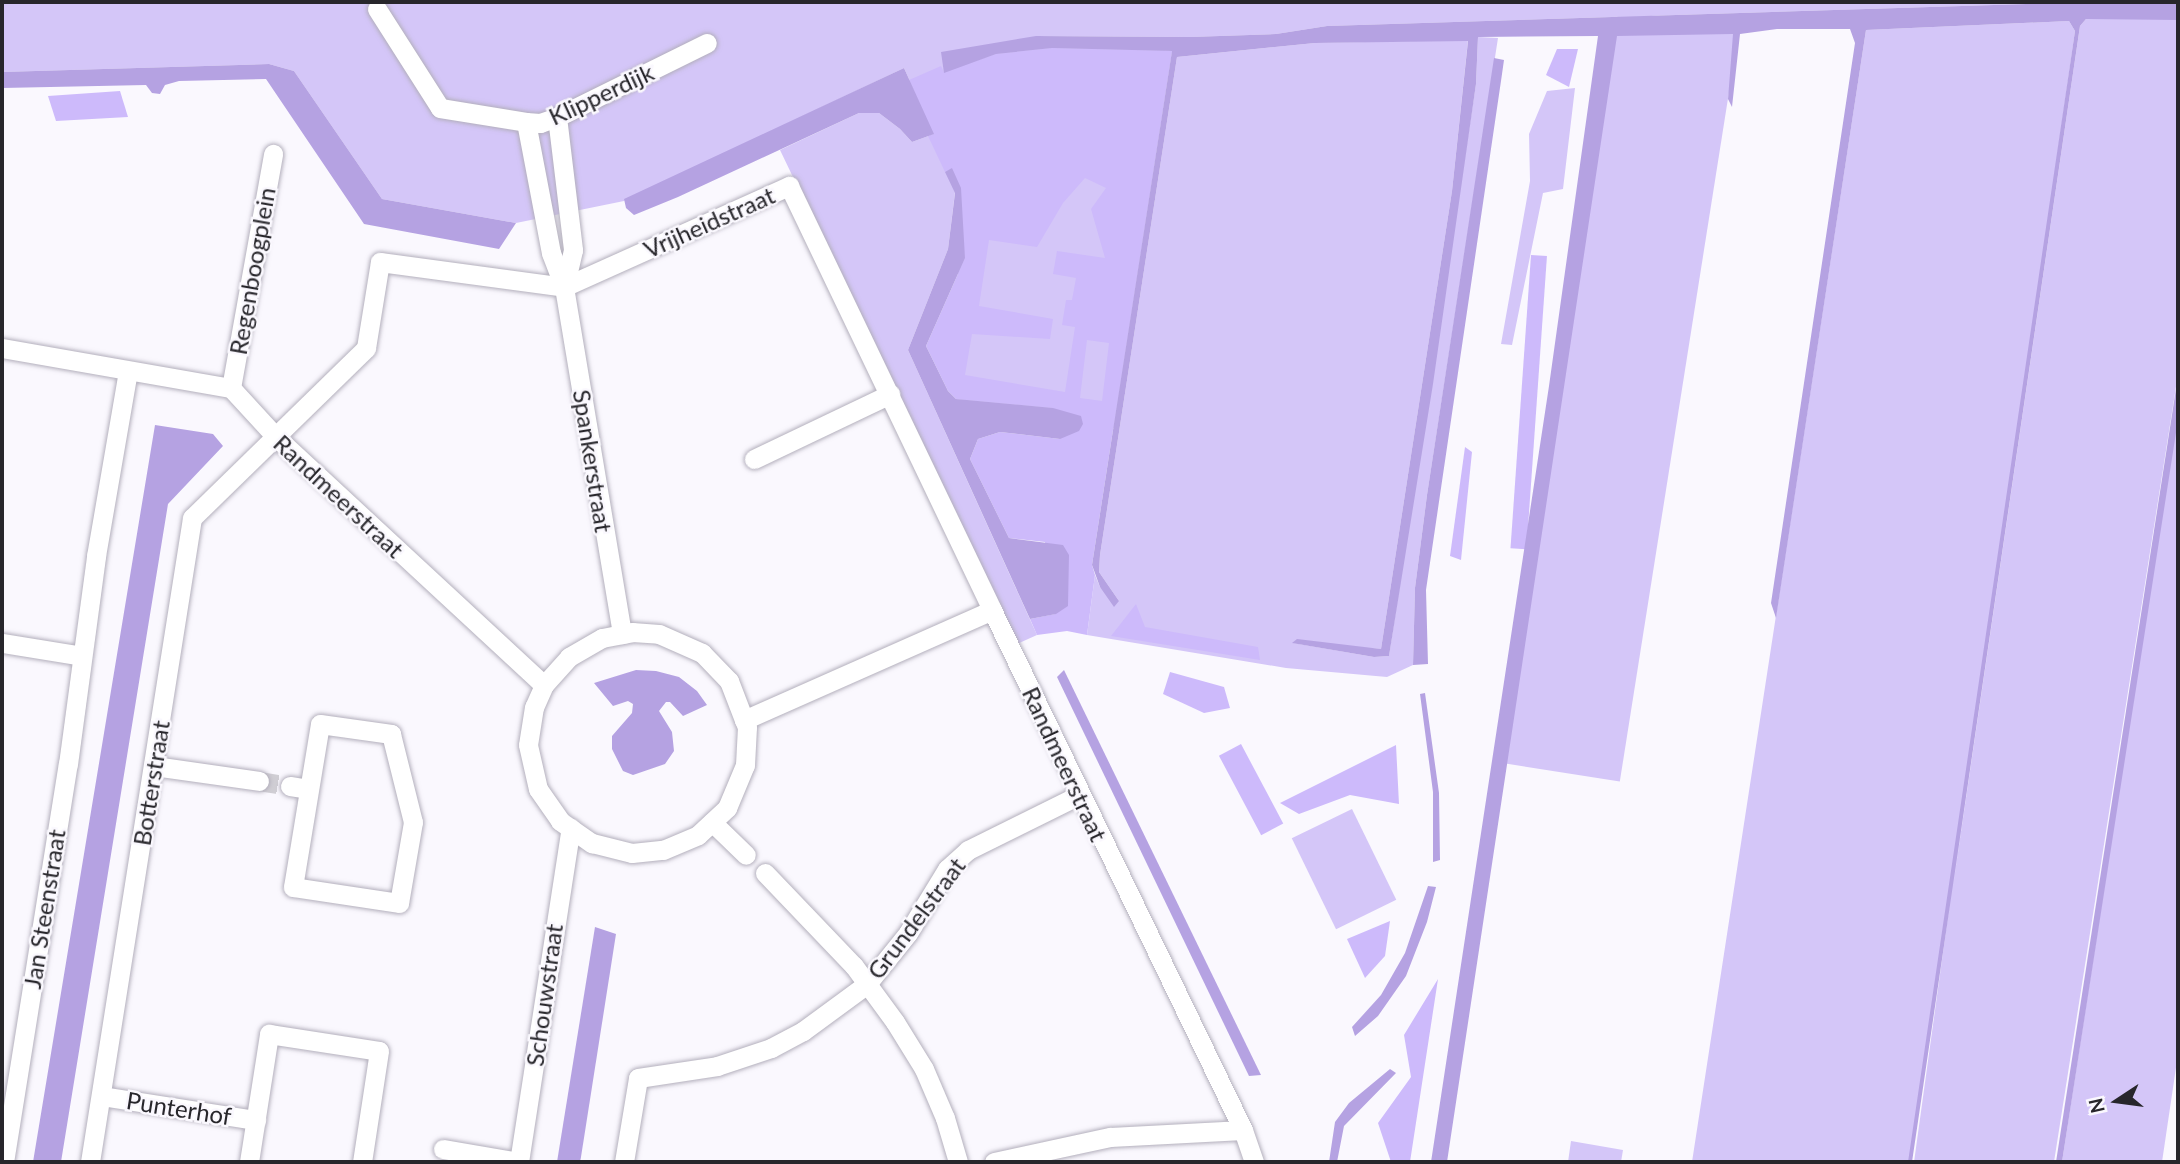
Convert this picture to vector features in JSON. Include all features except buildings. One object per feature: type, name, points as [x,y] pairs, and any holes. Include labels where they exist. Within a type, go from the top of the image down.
[{"type":"street","name":"Klipperdijk","points":[[377,9],[440,108],[526,122],[540,122],[557,117],[707,43]]},
{"type":"street","name":"Spankerstraat","points":[[557,117],[573,250],[564,287]]},
{"type":"street","name":"Spankerstraat","points":[[526,122],[551,253],[564,287],[622,634]]},
{"type":"street","name":"Regenboogplein","points":[[231,388],[273,154]]},
{"type":"street","name":"Vrijheidstraat","points":[[564,287],[789,186],[992,610]]},
{"type":"street","points":[[275,437],[366,348],[380,262],[564,287]]},
{"type":"street","points":[[2,348],[231,388]]},
{"type":"street","name":"Jan Steenstraat","points":[[4,1162],[128,371]]},
{"type":"street","name":"Randmeerstraat","points":[[231,388],[275,437],[544,685]]},
{"type":"street","points":[[754,459],[890,394]]},
{"type":"street","name":"Botterstraat","points":[[90,1162],[192,518],[275,437]]},
{"type":"street","points":[[744,720],[992,610]]},
{"type":"street","name":"Randmeerstraat","points":[[992,610],[1243,1130],[1254,1162]]},
{"type":"street","points":[[622,634],[659,635],[702,653],[729,681],[747,727],[746,765],[727,808],[698,835],[663,850],[632,853],[592,843],[560,821],[538,789],[528,745],[534,707],[544,685],[569,657],[602,638],[622,634]]},
{"type":"street","points":[[2,643],[82,656]]},
{"type":"street","points":[[320,724],[391,734],[413,822],[399,903],[293,887],[299,787],[320,724]]},
{"type":"street","points":[[154,766],[259,781]]},
{"type":"street","name":"Grundelstraat","points":[[624,1162],[638,1078],[717,1066],[771,1048],[803,1031],[867,984],[908,933],[947,869],[961,856],[1079,795]]},
{"type":"street","points":[[712,822],[746,855]]},
{"type":"street","name":"Schouwstraat","points":[[519,1162],[571,828]]},
{"type":"street","points":[[765,873],[854,966],[924,1069],[945,1118],[958,1162]]},
{"type":"street","name":"Punterhof","points":[[249,1162],[269,1034],[379,1051],[362,1162]]},
{"type":"street","name":"Punterhof","points":[[102,1096],[256,1120]]},
{"type":"street","points":[[994,1162],[1110,1137],[1243,1130]]},
{"type":"street","points":[[443,1149],[519,1162]]},
{"type":"shaded area","points":[[2,2],[2089,2],[1327,26],[1276,34],[1190,37],[1036,36],[1172,51],[1114,428],[956,399],[958,274],[955,192],[948,249],[908,350],[1037,635],[1017,644],[780,150],[859,113],[879,113],[912,142],[934,134],[904,68],[624,201],[516,223],[382,199],[294,71],[269,64],[2,72]]},
{"type":"shaded area","points":[[2089,2],[2178,2],[2178,20],[2086,19],[2080,26],[1912,1162],[1908,1162],[2075,31],[2069,21],[1866,30],[1776,618],[1771,603],[1855,43],[1850,29],[1777,29],[1740,34],[1732,107],[1728,99],[1733,34],[1617,36],[1447,1162],[1431,1162],[1549,386],[1598,36],[1478,37],[1476,84],[1433,384],[1389,656],[1374,657],[1292,643],[1297,639],[1381,649],[1452,191],[1468,41],[1315,43],[1177,57],[1100,555],[1099,572],[1119,601],[1114,607],[1100,587],[1092,565],[1172,51],[1052,48],[996,54],[944,73],[941,52],[1036,36],[1190,37],[1276,34],[1327,26]]},
{"type":"shaded area","points":[[1619,10],[1739,29],[1620,782],[1499,763]]},
{"type":"shaded area","points":[[2086,19],[2178,19],[2178,374],[2054,1162],[1914,1162],[1950,902],[1911,1162],[1692,1162],[1866,30],[2069,21],[2075,31],[1953,886],[2080,26]]},
{"type":"shaded area","points":[[1478,37],[1498,38],[1427,495],[1415,588],[1413,665],[1387,677],[1286,668],[1087,635],[1095,575],[1100,587],[1119,601],[1099,572],[1100,555],[1177,57],[1315,43],[1468,40],[1452,191],[1381,649],[1293,643],[1374,657],[1389,656],[1476,84]]},
{"type":"shaded area","points":[[1052,48],[1172,51],[1092,565],[1095,575],[1087,635],[1067,631],[1037,635],[1030,619],[1055,614],[1045,542],[1009,538],[970,459],[978,439],[1000,432],[1060,439],[1053,408],[956,399],[948,391],[926,346],[965,258],[952,169],[945,172],[928,136],[933,134],[909,80],[941,66],[944,72],[996,54]],"holes":[[[1085,178],[1106,188],[1091,209],[1105,258],[1057,251],[1053,274],[1076,278],[1072,300],[1066,300],[1062,325],[1075,327],[1065,392],[965,375],[972,334],[1050,339],[1053,319],[979,306],[989,240],[1037,247],[1063,203]],[[1087,340],[1109,343],[1102,401],[1080,398]]]},
{"type":"shaded area","points":[[1557,49],[1578,49],[1569,87],[1546,75]]},
{"type":"shaded area","points":[[1494,58],[1504,60],[1426,590],[1428,664],[1413,665],[1415,588],[1427,495]]},
{"type":"shaded area","points":[[269,64],[294,71],[382,199],[516,223],[499,249],[364,224],[266,79],[179,81],[165,85],[160,94],[152,93],[146,85],[2,88],[2,72]]},
{"type":"shaded area","points":[[904,68],[934,134],[912,142],[879,113],[859,113],[634,215],[626,208],[624,199]]},
{"type":"shaded area","points":[[1575,88],[1563,189],[1543,193],[1512,345],[1501,344],[1530,181],[1529,134],[1547,91]]},
{"type":"shaded area","points":[[120,91],[128,117],[56,121],[48,96]]},
{"type":"shaded area","points":[[952,168],[961,188],[965,258],[926,346],[948,391],[956,399],[1053,408],[1081,416],[1083,424],[1079,431],[1060,439],[1000,432],[978,439],[970,459],[1009,538],[1063,545],[1069,555],[1068,606],[1056,614],[1030,619],[908,350],[948,249],[955,193],[945,172]]},
{"type":"shaded area","points":[[1531,255],[1547,256],[1526,549],[1510,548]]},
{"type":"shaded area","points":[[2178,376],[2178,420],[2062,1162],[2056,1162]]},
{"type":"shaded area","points":[[2178,408],[2178,1054],[2162,1162],[2062,1162]]},
{"type":"shaded area","points":[[155,425],[213,434],[223,446],[168,504],[61,1162],[33,1162]]},
{"type":"shaded area","points":[[1465,447],[1472,452],[1461,560],[1450,556]]},
{"type":"shaded area","points":[[1136,604],[1145,627],[1258,647],[1260,660],[1111,636]]},
{"type":"shaded area","points":[[636,670],[656,671],[679,677],[697,691],[707,705],[683,716],[670,702],[666,702],[659,711],[672,732],[674,751],[665,764],[633,775],[623,771],[612,749],[612,736],[632,713],[633,704],[628,701],[613,706],[594,683]]},
{"type":"shaded area","points":[[1064,670],[1261,1075],[1249,1076],[1057,677]]},
{"type":"shaded area","points":[[1170,672],[1224,687],[1230,708],[1204,713],[1163,694]]},
{"type":"shaded area","points":[[1425,693],[1439,793],[1440,860],[1433,862],[1433,792],[1420,694]]},
{"type":"shaded area","points":[[1241,744],[1283,823],[1261,835],[1219,756]]},
{"type":"shaded area","points":[[1396,745],[1399,804],[1350,795],[1299,814],[1280,803]]},
{"type":"shaded area","points":[[1352,809],[1396,900],[1336,929],[1292,838]]},
{"type":"shaded area","points":[[1428,886],[1436,887],[1427,922],[1406,976],[1378,1016],[1355,1036],[1352,1027],[1381,995],[1405,953]]},
{"type":"shaded area","points":[[1390,921],[1385,956],[1365,978],[1347,939]]},
{"type":"shaded area","points":[[595,927],[616,934],[581,1157],[580,1162],[557,1162]]},
{"type":"shaded area","points":[[1438,979],[1410,1162],[1391,1162],[1378,1123],[1411,1077],[1404,1035]]},
{"type":"shaded area","points":[[1390,1069],[1396,1073],[1344,1126],[1337,1162],[1329,1162],[1335,1122],[1349,1103]]},
{"type":"shaded area","points":[[1571,1141],[1623,1150],[1621,1162],[1568,1162]]},
{"type":"tunnel","points":[[259,781],[290,786]]}]
